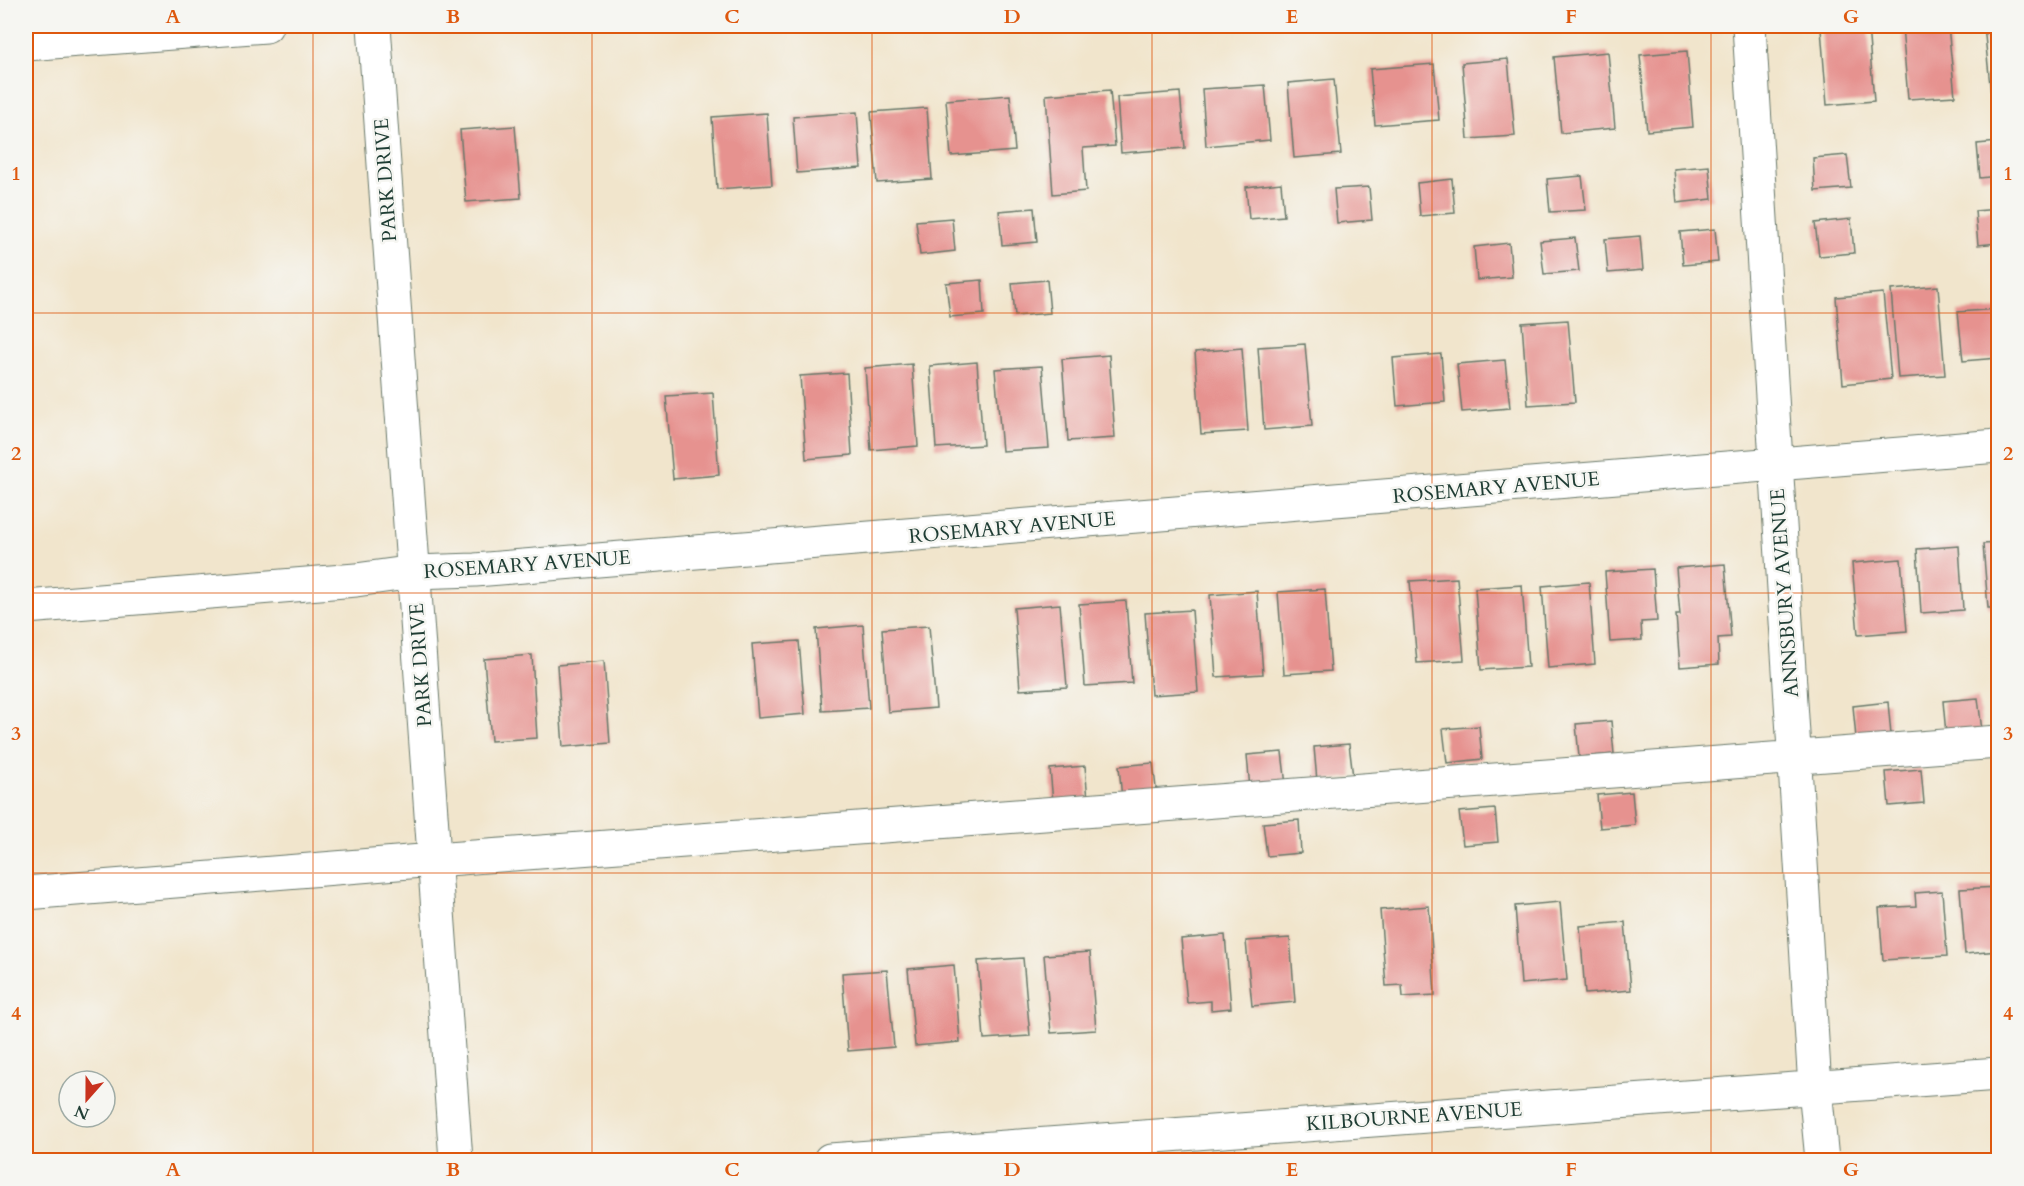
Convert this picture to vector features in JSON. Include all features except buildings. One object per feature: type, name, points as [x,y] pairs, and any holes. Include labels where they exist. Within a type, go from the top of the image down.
[{"type":"street","points":[[26,44],[266,26]]},
{"type":"street","name":"PARK DRIVE","points":[[374,26],[456,1161]]},
{"type":"street","name":"ANNSBURY AVENUE","points":[[1749,26],[1815,1088],[1822,1161]]},
{"type":"street","name":"ROSEMARY AVENUE","points":[[26,607],[356,580],[414,572],[475,570],[1998,446]]},
{"type":"street","points":[[26,892],[1998,742]]},
{"type":"street","name":"KILBOURNE AVENUE","points":[[830,1161],[1998,1074]]}]
